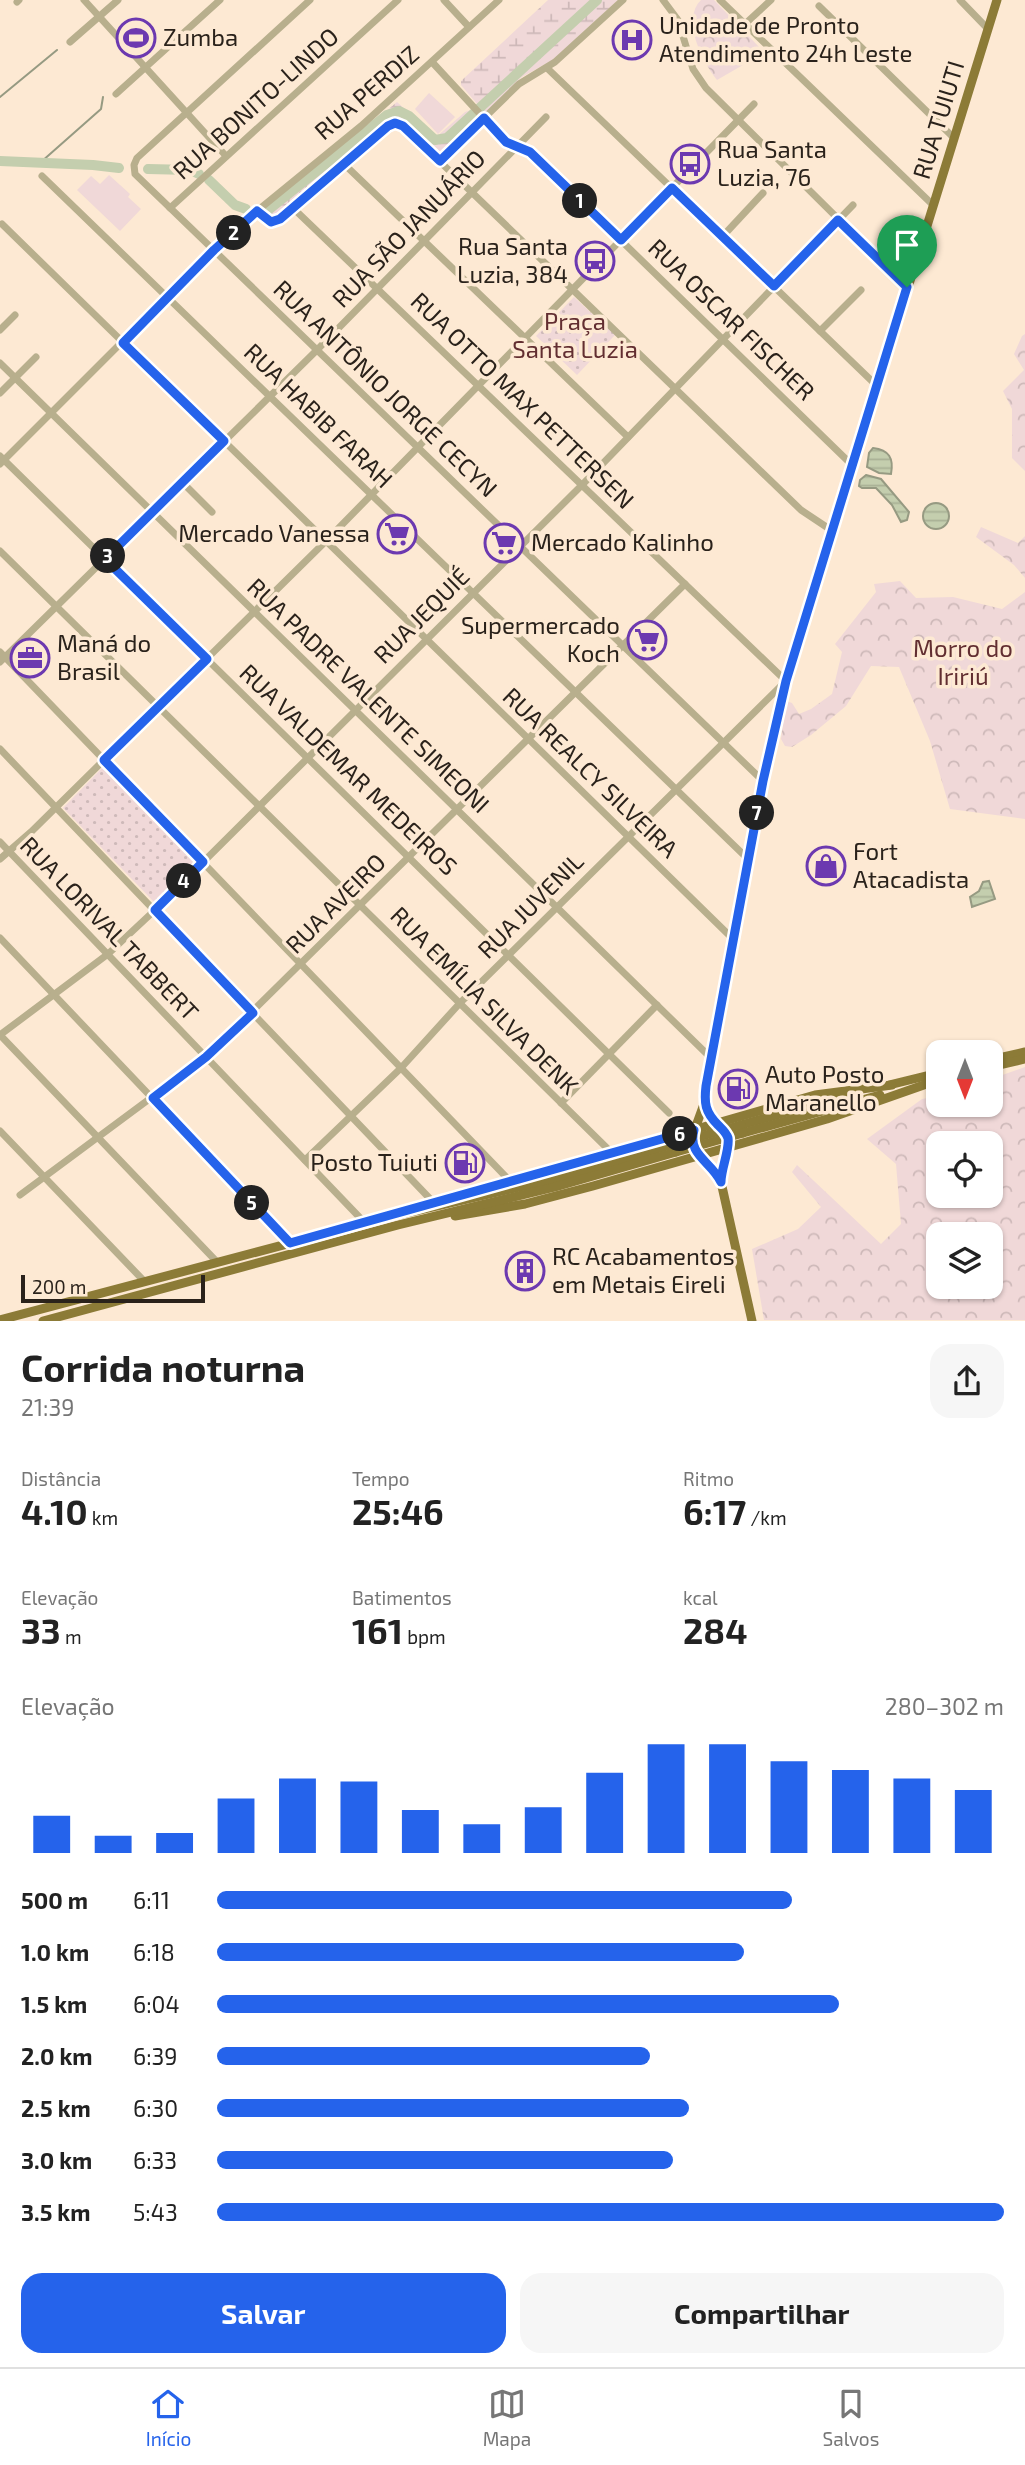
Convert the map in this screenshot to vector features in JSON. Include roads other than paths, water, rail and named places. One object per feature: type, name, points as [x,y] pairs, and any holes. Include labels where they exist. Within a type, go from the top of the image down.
[{"type":"main road","name":"RUA TUIUTI","points":[[752,1321],[721,1182],[714,1169],[692,1146],[694,1130],[704,1104],[732,938],[786,681],[996,0]]},
{"type":"main road","points":[[1003,1057],[1025,1052]]},
{"type":"main road","points":[[1003,1064],[1025,1059]]},
{"type":"main road","points":[[742,1129],[816,1103],[926,1076]]},
{"type":"main road","points":[[0,1320],[365,1223],[559,1178],[926,1083]]},
{"type":"main road","points":[[389,1217],[815,1095],[892,1084]]},
{"type":"main road","points":[[398,1225],[525,1204],[827,1119],[926,1084]]},
{"type":"main road","name":"RUA TUIUTI","points":[[704,1104],[727,1135],[721,1182]]},
{"type":"main road","points":[[682,1133],[697,1118]]},
{"type":"main road","points":[[43,1321],[398,1225],[538,1191],[675,1148]]},
{"type":"main road","points":[[188,1270],[195,1275],[192,1280]]},
{"type":"main road","points":[[74,1300],[70,1308],[75,1312]]},
{"type":"street","points":[[84,0],[226,156]]},
{"type":"street","points":[[70,43],[118,0]]},
{"type":"street","points":[[116,94],[220,0]]},
{"type":"street","points":[[186,112],[310,0]]},
{"type":"street","name":"RUA BONITO-LINDO","points":[[170,208],[398,0]]},
{"type":"street","points":[[444,0],[469,27]]},
{"type":"street","name":"RUA PERDIZ","points":[[1,460],[52,414],[214,250],[361,126],[499,0]]},
{"type":"street","points":[[440,161],[479,113],[519,84],[547,68],[623,0]]},
{"type":"street","points":[[663,0],[678,20],[689,58],[699,79],[737,121],[907,287]]},
{"type":"street","points":[[720,0],[933,205]]},
{"type":"street","points":[[745,24],[771,0]]},
{"type":"street","points":[[960,0],[988,29]]},
{"type":"street","points":[[819,6],[954,138]]},
{"type":"street","name":"RUA OSCAR FISCHER","points":[[432,62],[506,142],[530,152],[851,464]]},
{"type":"street","points":[[547,68],[876,385]]},
{"type":"street","points":[[0,859],[56,808],[326,541],[754,104]]},
{"type":"street","name":"RUA ANTÔNIO JORGE CECYN","points":[[186,112],[137,158],[133,169],[137,176],[763,781]]},
{"type":"street","name":"RUA SÃO JANUÁRIO","points":[[2,657],[317,350],[546,117]]},
{"type":"street","points":[[257,211],[274,222],[388,126],[395,123],[403,126],[801,510],[831,530]]},
{"type":"street","points":[[344,164],[628,437]]},
{"type":"street","name":"RUA HABIB FARAH","points":[[42,176],[748,859]]},
{"type":"street","points":[[722,237],[763,193]]},
{"type":"street","name":"RUA JEQUIÉ","points":[[0,1035],[108,954],[155,910],[582,485],[853,205]]},
{"type":"street","name":"RUA OTTO MAX PETTERSEN","points":[[293,208],[786,681]]},
{"type":"street","name":"RUA REALCY SILVEIRA","points":[[2,224],[732,938]]},
{"type":"street","points":[[820,331],[861,290]]},
{"type":"street","points":[[0,330],[15,315]]},
{"type":"street","points":[[0,393],[36,357]]},
{"type":"street","name":"RUA PADRE VALENTE SIMEONI","points":[[0,363],[710,1057]]},
{"type":"street","name":"RUA VALDEMAR MEDEIROS","points":[[1,460],[669,1112]]},
{"type":"street","points":[[183,482],[212,512]]},
{"type":"street","name":"RUA EMÍLIA SILVA DENK","points":[[0,551],[612,1153]]},
{"type":"street","name":"RUA AVEIRO","points":[[20,1195],[206,1057],[685,584]]},
{"type":"street","points":[[2,657],[511,1182]]},
{"type":"street","name":"RUA JUVENIL","points":[[305,1160],[401,1068],[460,1003],[786,681]]},
{"type":"street","points":[[0,749],[435,1204]]},
{"type":"street","name":"RUA LORIVAL TABBERT","points":[[0,842],[365,1223]]},
{"type":"street","points":[[0,938],[290,1243]]},
{"type":"street","points":[[561,1103],[657,1005]]},
{"type":"street","points":[[0,1035],[217,1262]]},
{"type":"street","points":[[0,1131],[145,1281]]},
{"type":"waterway","points":[[268,210],[387,115],[399,111],[409,116],[435,140],[447,138],[597,0]]},
{"type":"waterway","points":[[0,97],[57,50]]},
{"type":"waterway","points":[[41,162],[101,109],[103,97]]},
{"type":"waterway","points":[[0,161],[119,168]]},
{"type":"waterway","points":[[148,169],[190,170],[199,174]]},
{"type":"waterway","points":[[209,180],[235,205],[246,209]]},
{"type":"place","name":"Zumba","points":[[136,38]]},
{"type":"place","name":"Unidade de Pronto Atendimento 24h Leste","points":[[632,40]]},
{"type":"place","name":"Rua Santa Luzia, 76","points":[[690,164]]},
{"type":"place","name":"Rua Santa Luzia, 384","points":[[595,261]]},
{"type":"place","name":"Mercado Vanessa","points":[[397,534]]},
{"type":"place","name":"Mercado Kalinho","points":[[504,543]]},
{"type":"place","name":"Supermercado Koch","points":[[647,640]]},
{"type":"place","name":"Maná do Brasil","points":[[30,658]]},
{"type":"place","name":"Fort Atacadista","points":[[826,866]]},
{"type":"place","name":"Auto Posto Maranello","points":[[738,1089]]},
{"type":"place","name":"Posto Tuiuti","points":[[465,1163]]},
{"type":"place","name":"RC Acabamentos em Metais Eireli","points":[[525,1271]]},
{"type":"park label","name":"Praça Santa Luzia","points":[[575,336]]},
{"type":"park label","name":"Morro do Iririú","points":[[963,663]]}]
